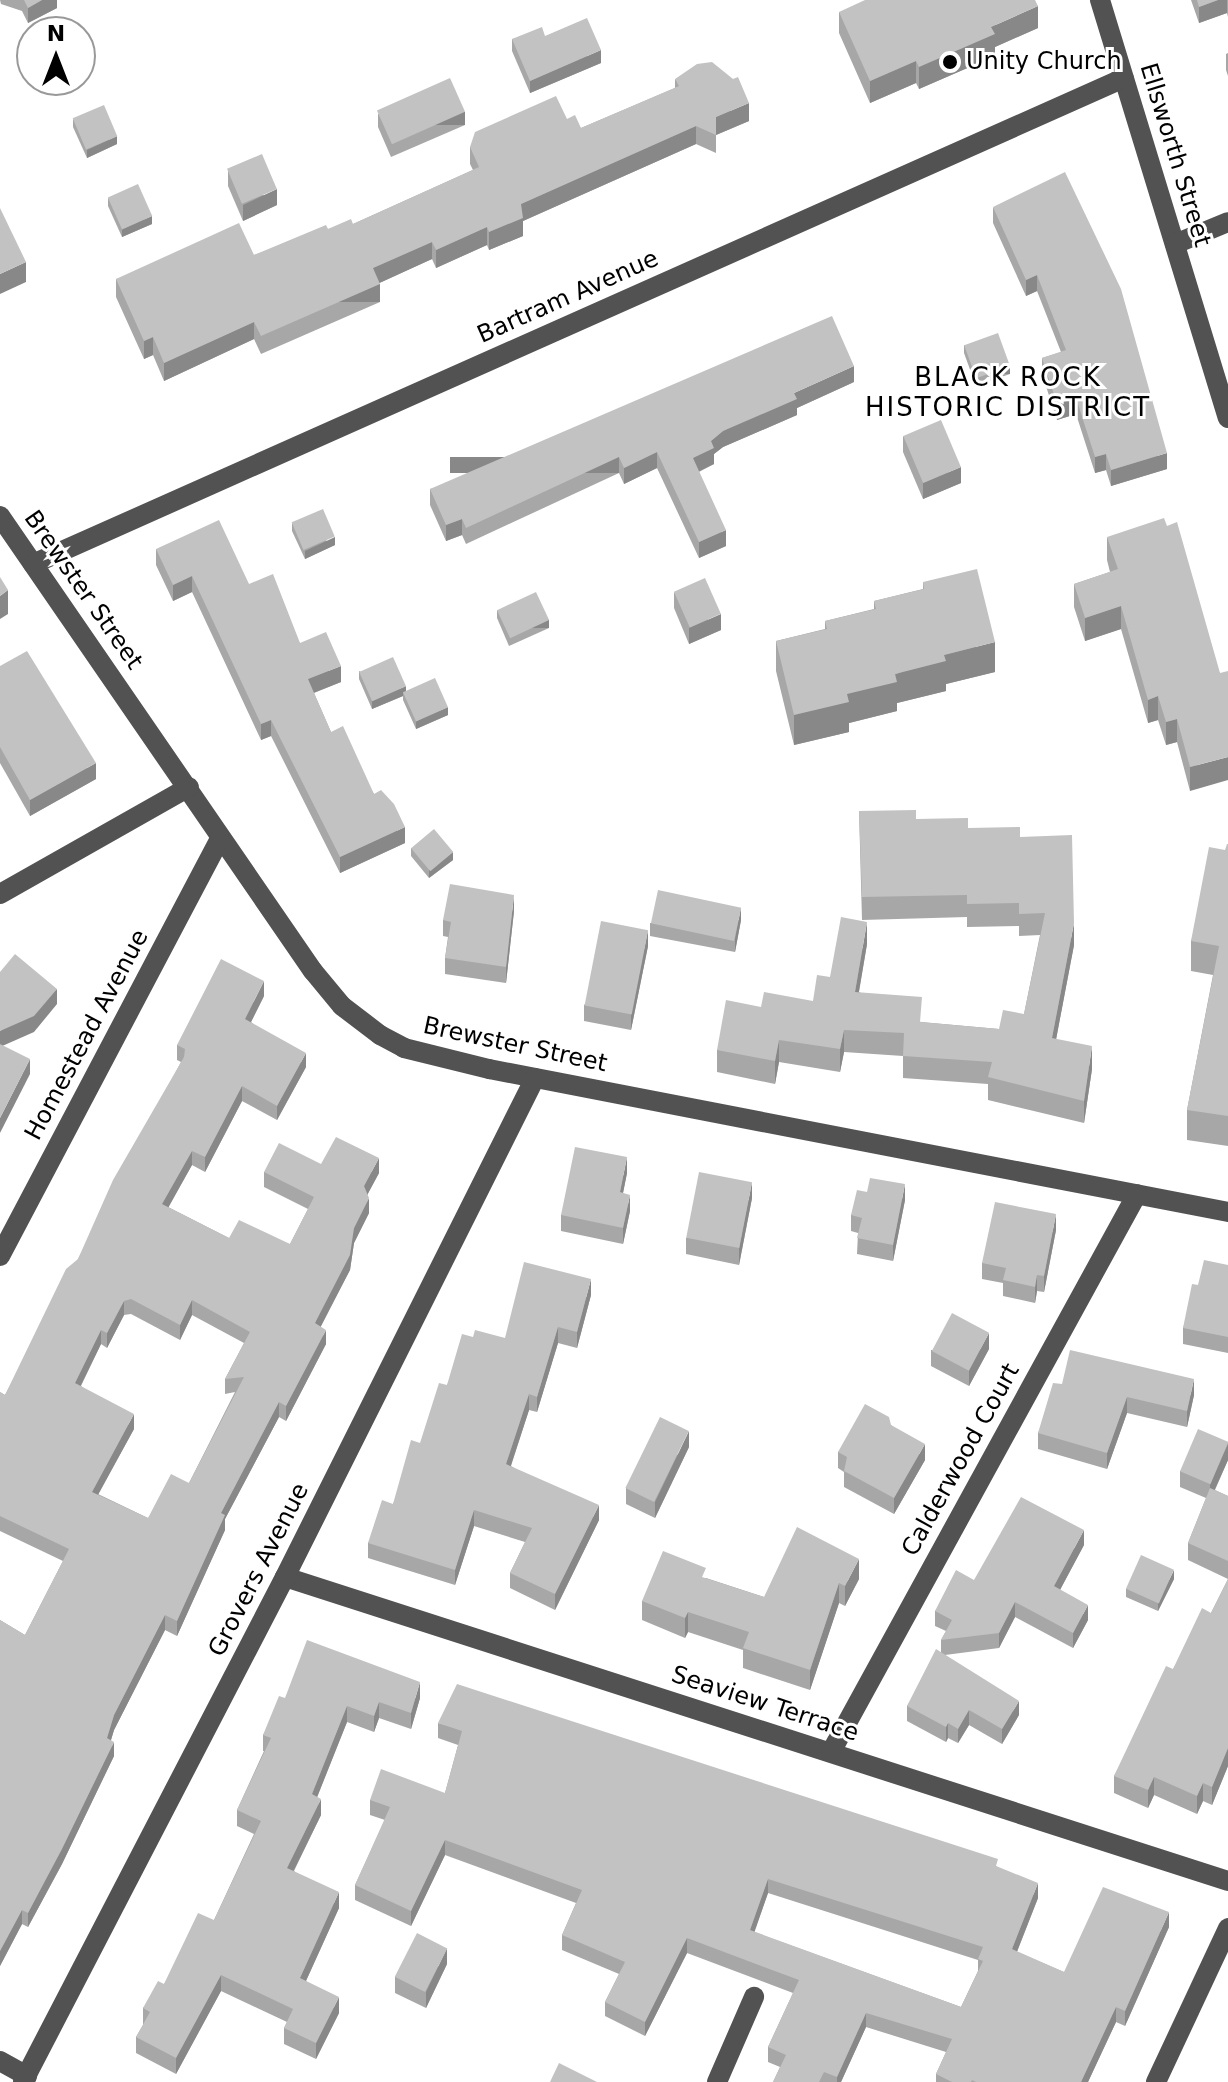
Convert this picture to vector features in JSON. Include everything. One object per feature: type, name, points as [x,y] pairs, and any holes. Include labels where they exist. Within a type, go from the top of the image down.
[{"type":"street","name":"Ellsworth Street","points":[[1100,0],[1228,418]]},
{"type":"street","name":"Bartram Avenue","points":[[33,564],[1124,78]]},
{"type":"street","points":[[1175,244],[1228,222]]},
{"type":"street","name":"Brewster Street","points":[[0,516],[313,971],[360,1022],[404,1048],[535,1078],[1228,1212]]},
{"type":"street","points":[[0,894],[189,787]]},
{"type":"street","name":"Homestead Avenue","points":[[0,1256],[220,838]]},
{"type":"street","name":"Grovers Avenue","points":[[25,2079],[285,1577],[535,1078]]},
{"type":"street","name":"Calderwood Court","points":[[831,1752],[1137,1194]]},
{"type":"street","name":"Seaview Terrace","points":[[285,1577],[1228,1881]]},
{"type":"street","points":[[1156,2082],[1228,1928]]},
{"type":"street","points":[[717,2082],[754,1997]]},
{"type":"street","points":[[0,2061],[25,2079]]},
{"type":"building","points":[[24,0],[42,0],[28,8]]},
{"type":"building","points":[[865,0],[1035,0],[1038,6],[991,27],[995,34],[919,67],[916,61],[870,81],[839,12]]},
{"type":"building","points":[[1197,0],[1218,0],[1199,7]]},
{"type":"building","points":[[587,18],[601,50],[530,81],[512,39],[542,27],[545,36]]},
{"type":"building","points":[[712,62],[733,79],[738,77],[749,103],[716,117],[716,135],[696,126],[521,204],[523,218],[489,232],[487,227],[436,250],[432,242],[373,268],[380,284],[261,336],[254,322],[164,363],[153,337],[144,341],[116,279],[239,223],[254,255],[326,225],[328,229],[351,219],[353,224],[479,167],[470,147],[475,132],[556,96],[567,119],[575,115],[581,128],[679,86],[675,79],[697,64]]},
{"type":"building","points":[[450,78],[465,112],[392,144],[377,111]]},
{"type":"building","points":[[104,105],[117,136],[86,150],[73,118]]},
{"type":"building","points":[[262,154],[277,189],[242,204],[227,169]]},
{"type":"building","points":[[1065,172],[1121,289],[1167,453],[1111,470],[1106,454],[1095,457],[1076,398],[1057,404],[1042,358],[1066,350],[1037,275],[1026,280],[993,207]]},
{"type":"building","points":[[138,184],[152,216],[122,229],[108,197]]},
{"type":"building","points":[[0,208],[26,262],[0,274]]},
{"type":"building","points":[[832,316],[854,366],[794,393],[797,399],[723,431],[711,441],[714,448],[693,458],[726,530],[699,542],[657,452],[624,468],[619,457],[466,528],[462,519],[446,525],[430,489]]},
{"type":"building","points":[[998,333],[1010,366],[976,378],[964,345]]},
{"type":"building","points":[[941,420],[961,467],[923,483],[903,436]]},
{"type":"building","points":[[323,509],[335,537],[303,550],[292,522]]},
{"type":"building","points":[[1164,518],[1167,526],[1177,522],[1220,673],[1228,671],[1228,757],[1190,767],[1177,719],[1166,722],[1158,696],[1148,700],[1121,606],[1085,618],[1074,584],[1118,569],[1107,537]]},
{"type":"building","points":[[219,520],[249,584],[273,574],[300,643],[326,632],[341,666],[308,679],[331,732],[343,726],[374,794],[381,790],[394,804],[405,827],[340,857],[271,720],[261,724],[192,576],[173,585],[156,549]]},
{"type":"building","points":[[977,569],[995,642],[944,655],[946,661],[895,674],[897,682],[847,694],[849,702],[794,715],[776,641],[827,629],[825,621],[876,609],[874,601],[924,589],[923,582]]},
{"type":"building","points":[[0,577],[8,590],[0,596]]},
{"type":"building","points":[[705,578],[721,614],[690,627],[674,592]]},
{"type":"building","points":[[536,592],[549,620],[510,638],[497,610]]},
{"type":"building","points":[[27,651],[96,763],[30,800],[0,747],[0,666]]},
{"type":"building","points":[[393,657],[406,686],[372,701],[359,672]]},
{"type":"building","points":[[435,678],[448,707],[416,721],[403,692]]},
{"type":"building","points":[[916,810],[916,819],[968,818],[968,828],[1020,827],[1020,837],[1072,835],[1074,923],[1052,1038],[1092,1046],[1084,1101],[988,1077],[992,1062],[903,1056],[904,1033],[844,1030],[840,1049],[779,1040],[775,1061],[717,1050],[726,1000],[761,1007],[764,992],[813,1001],[817,975],[830,977],[841,917],[867,922],[855,992],[922,997],[920,1022],[999,1029],[1003,1010],[1024,1014],[1045,913],[1019,914],[1019,903],[967,904],[967,895],[862,897],[859,811]]},
{"type":"building","points":[[434,829],[453,852],[430,871],[411,848]]},
{"type":"building","points":[[1227,844],[1228,1116],[1187,1110],[1219,946],[1191,941],[1209,847],[1225,850]]},
{"type":"building","points":[[450,884],[514,895],[506,967],[445,958],[451,922],[443,920]]},
{"type":"building","points":[[658,890],[741,908],[734,941],[651,923]]},
{"type":"building","points":[[601,921],[648,930],[632,1015],[585,1005]]},
{"type":"building","points":[[15,954],[57,989],[34,1016],[0,1031],[0,972]]},
{"type":"building","points":[[221,959],[264,981],[245,1019],[306,1053],[277,1106],[242,1086],[205,1157],[192,1151],[162,1204],[229,1238],[239,1220],[290,1244],[314,1197],[264,1172],[279,1143],[321,1164],[336,1137],[379,1158],[364,1186],[369,1198],[354,1228],[350,1255],[315,1323],[326,1330],[286,1406],[279,1402],[221,1513],[225,1515],[177,1621],[165,1615],[114,1715],[107,1738],[114,1742],[62,1849],[28,1913],[22,1910],[0,1951],[0,1620],[25,1635],[69,1549],[0,1516],[0,1392],[5,1395],[66,1269],[78,1259],[113,1180],[184,1057],[185,1049],[177,1045]],"holes":[[[131,1299],[180,1325],[192,1300],[250,1332],[225,1379],[244,1377],[189,1483],[171,1474],[148,1518],[92,1492],[134,1414],[75,1383],[101,1330],[107,1333],[124,1301]]]},
{"type":"building","points":[[0,1044],[30,1059],[0,1118]]},
{"type":"building","points":[[575,1147],[627,1157],[620,1192],[630,1195],[623,1228],[561,1215]]},
{"type":"building","points":[[699,1172],[752,1182],[739,1248],[686,1238]]},
{"type":"building","points":[[870,1178],[905,1184],[893,1245],[857,1238],[862,1218],[851,1215],[857,1190],[867,1192]]},
{"type":"building","points":[[995,1202],[1056,1214],[1044,1276],[1037,1275],[1035,1287],[1003,1280],[1006,1268],[982,1263]]},
{"type":"building","points":[[1204,1260],[1228,1265],[1228,1337],[1183,1328],[1192,1284],[1198,1285]]},
{"type":"building","points":[[524,1262],[591,1279],[577,1332],[558,1327],[537,1397],[529,1394],[506,1464],[599,1505],[555,1594],[510,1573],[532,1528],[474,1510],[455,1570],[368,1543],[382,1500],[393,1504],[411,1440],[420,1443],[439,1383],[447,1385],[462,1334],[473,1337],[475,1330],[505,1338]]},
{"type":"building","points":[[952,1313],[989,1333],[969,1371],[932,1351]]},
{"type":"building","points":[[1070,1350],[1194,1379],[1187,1411],[1127,1397],[1107,1453],[1038,1433],[1053,1383],[1062,1384]]},
{"type":"building","points":[[865,1404],[889,1417],[891,1425],[925,1444],[894,1498],[844,1471],[847,1457],[838,1452]]},
{"type":"building","points":[[660,1417],[689,1431],[654,1502],[625,1488]]},
{"type":"building","points":[[1198,1429],[1228,1442],[1210,1484],[1180,1471]]},
{"type":"building","points":[[1210,1488],[1228,1496],[1228,1561],[1188,1543]]},
{"type":"building","points":[[1021,1497],[1084,1530],[1054,1586],[1088,1605],[1073,1633],[1015,1602],[999,1633],[941,1640],[952,1620],[935,1611],[956,1570],[974,1580]]},
{"type":"building","points":[[797,1527],[859,1559],[845,1586],[839,1583],[810,1670],[743,1648],[749,1632],[688,1612],[685,1618],[642,1601],[663,1551],[706,1568],[702,1577],[764,1597]]},
{"type":"building","points":[[1141,1555],[1174,1570],[1159,1603],[1126,1589]]},
{"type":"building","points":[[1228,1579],[1228,1748],[1212,1787],[1203,1783],[1197,1796],[1154,1777],[1148,1790],[1114,1776],[1166,1666],[1173,1669],[1202,1608],[1211,1613]]},
{"type":"building","points":[[307,1640],[420,1682],[411,1713],[379,1702],[374,1716],[347,1706],[312,1794],[321,1799],[287,1868],[339,1892],[300,1978],[339,1997],[316,2043],[284,2028],[293,2009],[221,1975],[176,2058],[136,2037],[150,2012],[143,2008],[158,1981],[164,1984],[198,1913],[214,1920],[261,1821],[237,1810],[271,1738],[263,1735],[279,1696],[285,1698]]},
{"type":"building","points":[[936,1649],[1019,1701],[1002,1729],[969,1710],[958,1729],[948,1723],[946,1727],[907,1706]]},
{"type":"building","points":[[457,1684],[998,1859],[996,1866],[1038,1883],[1012,1949],[1064,1972],[1103,1887],[1169,1912],[1125,2011],[1116,2007],[1081,2082],[952,2082],[936,2074],[952,2039],[866,2013],[837,2077],[824,2072],[819,2082],[773,2082],[786,2055],[768,2047],[799,1980],[687,1938],[645,2022],[605,2002],[625,1962],[562,1935],[582,1890],[445,1840],[411,1911],[355,1885],[390,1807],[370,1800],[381,1769],[445,1793],[462,1731],[438,1723]],"holes":[[[768,1879],[983,1947],[978,1959],[983,1961],[961,2007],[750,1930]]]},
{"type":"building","points":[[417,1933],[447,1948],[425,1992],[395,1977]]},
{"type":"building","points":[[559,2063],[597,2082],[550,2082]]},
{"type":"place","name":"Unity Church","points":[[950,62]]},
{"type":"district","name":"BLACK ROCK HISTORIC DISTRICT","points":[[1008,393]]}]
